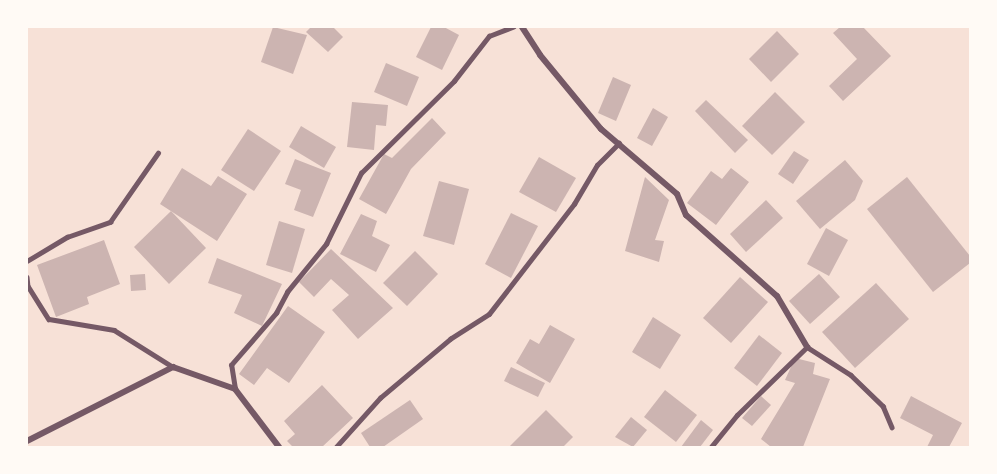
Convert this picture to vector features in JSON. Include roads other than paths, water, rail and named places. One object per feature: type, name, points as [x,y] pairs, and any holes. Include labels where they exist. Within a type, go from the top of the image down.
[{"type":"street","points":[[522,27],[578,101],[619,143],[677,194],[686,216],[777,296],[807,347]]},
{"type":"street","points":[[27,441],[173,367],[235,389],[279,447]]},
{"type":"lane","points":[[235,389],[231,365],[276,313],[287,292],[326,244],[361,173],[454,81],[489,36],[513,27]]},
{"type":"lane","points":[[336,447],[380,398],[450,339],[489,314],[574,204],[597,165],[619,143]]},
{"type":"lane","points":[[27,261],[67,237],[110,222],[158,153]]},
{"type":"lane","points":[[27,277],[28,286],[49,319],[114,330],[173,367]]},
{"type":"lane","points":[[711,447],[737,415],[807,347],[851,375],[883,406],[892,426]]}]
